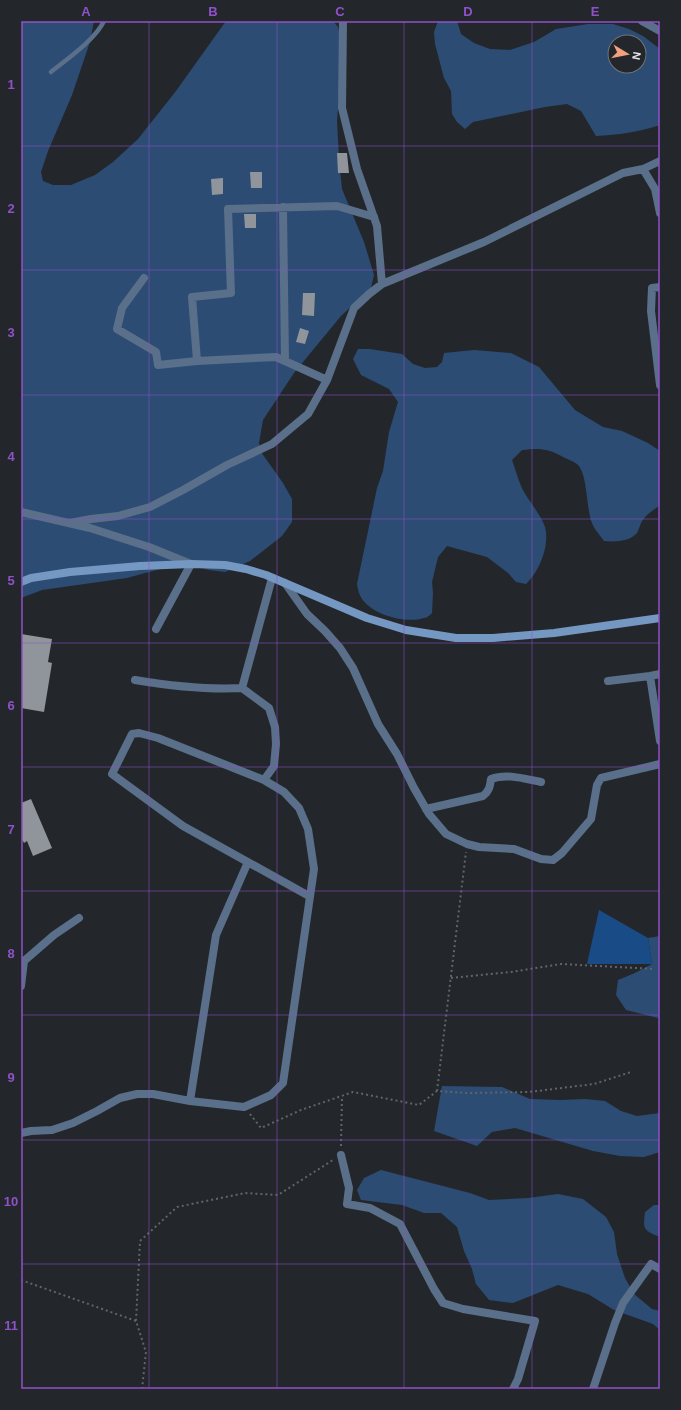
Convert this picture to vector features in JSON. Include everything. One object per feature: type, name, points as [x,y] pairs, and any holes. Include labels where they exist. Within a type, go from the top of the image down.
[{"type":"street","points":[[343,21],[342,108],[357,169],[377,226],[382,284]]},
{"type":"street","points":[[642,21],[660,31]]},
{"type":"street","points":[[70,523],[118,516],[150,507],[227,465],[272,444],[308,414],[327,380],[354,308],[368,294],[382,284],[484,242],[623,174],[643,169],[660,161]]},
{"type":"street","points":[[643,169],[655,189],[660,213]]},
{"type":"street","points":[[197,361],[192,297],[231,293],[228,209],[337,206],[374,217]]},
{"type":"street","points":[[283,207],[286,361]]},
{"type":"street","points":[[144,278],[122,308],[117,329],[156,352],[158,365],[197,361],[276,357],[327,380]]},
{"type":"street","points":[[660,288],[652,288],[651,311],[660,381]]},
{"type":"street","points":[[21,512],[70,523],[149,547],[191,564]]},
{"type":"street","points":[[156,629],[191,564]]},
{"type":"street","points":[[21,582],[32,578],[70,572],[140,566],[191,564],[225,565],[246,569],[272,578],[367,618],[406,630],[456,638],[493,638],[554,633],[660,618]]},
{"type":"street","points":[[242,688],[272,578]]},
{"type":"street","points":[[285,583],[307,614],[340,648],[353,668],[378,724],[397,754],[426,809],[446,834],[467,844],[479,847],[514,848],[541,859],[553,860],[562,854],[590,819],[597,785],[601,778],[660,764]]},
{"type":"street","points":[[608,681],[660,674]]},
{"type":"street","points":[[650,676],[660,741]]},
{"type":"street","points":[[135,680],[180,687],[217,689],[242,688],[269,708],[275,727],[274,766],[264,780]]},
{"type":"street","points":[[21,1133],[52,1130],[73,1123],[97,1112],[120,1098],[137,1094],[153,1094],[190,1101],[244,1107],[271,1096],[283,1083],[314,869],[308,829],[299,808],[284,792],[264,780],[158,738],[139,733],[132,734],[112,774],[183,826],[309,896]]},
{"type":"street","points":[[426,809],[483,796],[488,792],[492,779],[498,777],[505,776],[541,782]]},
{"type":"street","points":[[190,1101],[216,935],[248,862]]},
{"type":"street","points":[[21,986],[22,966],[24,961],[54,935],[79,918]]},
{"type":"street","points":[[340,1155],[349,1188],[347,1204],[370,1208],[400,1224],[443,1303],[463,1309],[535,1321],[518,1379],[513,1389]]},
{"type":"street","points":[[594,1389],[623,1303],[651,1264],[660,1269]]},
{"type":"lane","points":[[51,72],[80,49],[104,21]]},
{"type":"path","points":[[437,1091],[467,844]]},
{"type":"path","points":[[451,978],[512,972],[561,964],[654,969]]},
{"type":"path","points":[[244,1107],[261,1128],[301,1110],[354,1092],[419,1105],[437,1091],[468,1093],[529,1092],[594,1084],[632,1072]]},
{"type":"path","points":[[142,1389],[146,1352],[136,1321],[140,1241],[177,1207],[245,1193],[278,1195],[340,1155],[342,1097]]},
{"type":"path","points":[[21,1280],[136,1321]]},
{"type":"shaded area","points":[[21,21],[94,21],[90,42],[72,95],[48,151],[41,172],[43,181],[53,185],[71,185],[95,175],[113,162],[138,139],[176,91],[226,21],[333,21],[338,27],[343,48],[337,121],[342,189],[364,242],[374,275],[371,288],[341,316],[294,373],[263,420],[259,443],[261,452],[283,483],[292,499],[292,522],[282,536],[250,561],[225,572],[209,570],[191,565],[171,566],[127,578],[42,590],[21,598]]},
{"type":"shaded area","points":[[438,21],[457,21],[461,34],[474,43],[490,49],[510,50],[534,42],[556,29],[588,24],[613,24],[629,29],[639,34],[607,34],[607,74],[647,74],[647,39],[660,49],[660,125],[628,133],[596,136],[581,111],[567,104],[473,122],[465,129],[457,122],[452,114],[451,91],[444,78],[435,44],[434,32]]},
{"type":"shaded area","points":[[358,349],[370,349],[402,354],[413,364],[425,368],[437,367],[442,362],[444,353],[474,350],[511,353],[539,367],[575,410],[603,427],[622,431],[648,443],[660,451],[659,506],[649,513],[641,522],[637,533],[634,536],[621,541],[604,541],[592,523],[583,475],[577,464],[548,450],[522,450],[512,460],[522,488],[541,518],[546,534],[545,550],[539,566],[531,579],[526,584],[516,582],[508,573],[487,557],[447,546],[438,557],[432,582],[432,613],[425,618],[408,620],[390,617],[374,610],[362,599],[359,594],[357,584],[377,488],[383,471],[389,432],[398,402],[389,389],[361,375],[353,359]]},
{"type":"shaded area","points":[[599,910],[648,938],[652,964],[587,964]]},
{"type":"shaded area","points":[[660,936],[660,1017],[658,1018],[626,1010],[616,995],[618,980],[652,964],[648,938]]},
{"type":"shaded area","points":[[442,1086],[502,1087],[530,1099],[585,1099],[605,1101],[621,1111],[637,1116],[660,1113],[660,1152],[644,1157],[620,1156],[593,1151],[515,1128],[492,1132],[477,1146],[434,1131]]},
{"type":"shaded area","points":[[381,1170],[470,1193],[489,1200],[528,1198],[558,1194],[583,1199],[606,1217],[614,1232],[617,1254],[625,1278],[634,1294],[652,1309],[660,1311],[660,1330],[653,1324],[614,1310],[588,1294],[558,1285],[513,1303],[489,1300],[476,1284],[457,1227],[441,1213],[424,1213],[402,1205],[361,1200],[357,1190],[364,1178]]},
{"type":"shaded area","points":[[654,1205],[660,1205],[660,1237],[647,1231],[644,1226],[645,1212]]},
{"type":"building","points":[[337,153],[347,153],[349,173],[338,173]]},
{"type":"building","points":[[250,172],[262,172],[262,188],[251,188]]},
{"type":"building","points":[[223,178],[223,194],[212,195],[211,179]]},
{"type":"building","points":[[244,214],[256,214],[256,228],[245,228]]},
{"type":"building","points":[[303,293],[315,293],[314,316],[302,315]]},
{"type":"building","points":[[300,328],[309,331],[305,344],[296,342]]},
{"type":"building","points":[[21,634],[52,639],[48,662],[52,663],[44,712],[21,708]]},
{"type":"building","points":[[31,799],[52,848],[33,856],[27,841],[24,843],[21,837],[21,803]]}]
